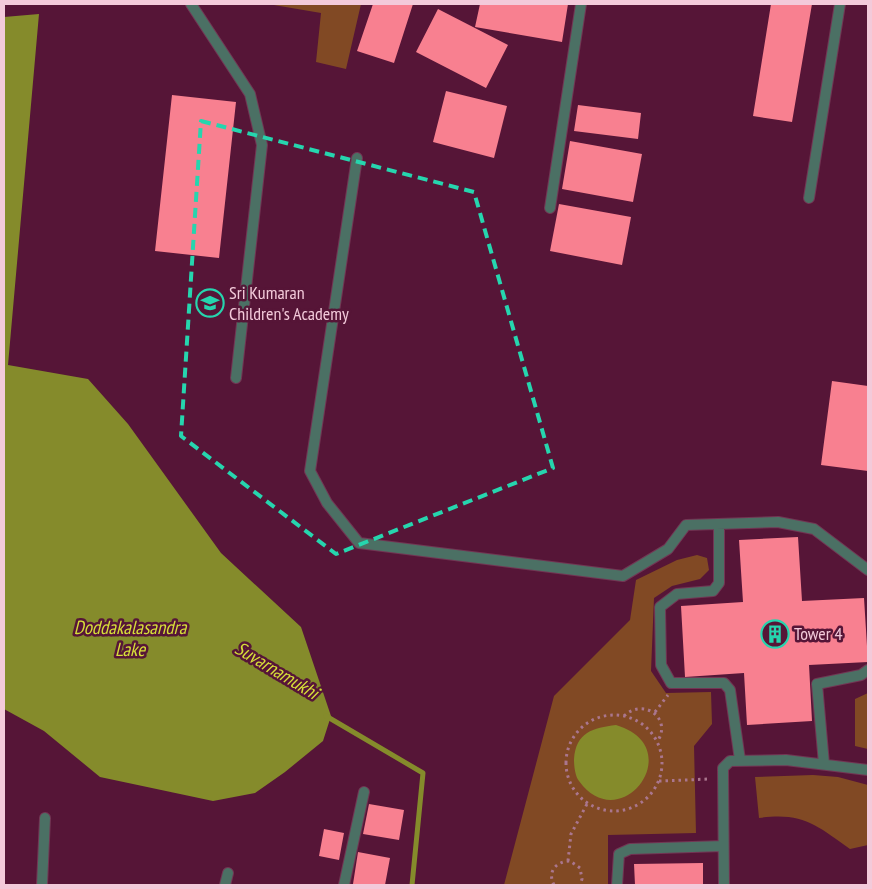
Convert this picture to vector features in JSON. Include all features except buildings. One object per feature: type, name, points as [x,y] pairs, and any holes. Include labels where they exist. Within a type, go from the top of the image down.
[{"type":"street","points":[[191,4],[250,94],[262,145],[236,378]]},
{"type":"street","points":[[550,208],[581,4]]},
{"type":"street","points":[[809,198],[840,4]]},
{"type":"street","points":[[357,158],[310,471],[327,503],[359,543],[623,576],[668,549],[686,525],[778,522],[814,529],[868,570]]},
{"type":"street","points":[[719,525],[719,583],[713,591],[678,594],[660,607],[661,665],[672,683],[714,681],[724,683],[730,690],[740,760]]},
{"type":"street","points":[[824,764],[817,684],[860,675],[868,670]]},
{"type":"street","points":[[724,885],[723,768],[730,761],[786,760],[868,770]]},
{"type":"street","points":[[344,885],[364,792]]},
{"type":"street","points":[[42,885],[44,818]]},
{"type":"street","points":[[618,885],[619,854],[630,848],[723,846]]},
{"type":"street","points":[[226,885],[228,873]]},
{"type":"path","points":[[655,712],[676,683]]},
{"type":"path","points":[[624,716],[636,708],[649,709],[655,712],[662,723],[661,737],[657,742]]},
{"type":"path","points":[[608,715],[624,716],[644,726],[657,742],[662,763],[658,781],[645,800],[627,810],[606,811],[587,804],[578,796],[567,776],[566,754],[570,743],[584,725],[593,720],[608,715]]},
{"type":"path","points":[[658,781],[723,779]]},
{"type":"path","points":[[568,861],[571,834],[580,813],[587,804]]},
{"type":"path","points":[[554,885],[551,874],[554,868],[558,863],[568,861],[576,863],[580,868],[582,880],[580,885]]},
{"type":"highlighted area","points":[[201,121],[474,192],[553,468],[336,554],[181,436]]},
{"type":"shaded area","points":[[268,4],[361,4],[346,69],[316,62],[321,13]]},
{"type":"shaded area","points":[[697,555],[707,558],[709,570],[700,579],[672,586],[654,598],[651,671],[666,693],[711,692],[712,724],[694,746],[696,833],[608,835],[608,885],[504,885],[554,696],[630,620],[636,580],[677,560]]},
{"type":"shaded area","points":[[868,693],[868,749],[855,746],[855,699]]},
{"type":"shaded area","points":[[813,775],[838,777],[868,785],[868,845],[850,849],[818,827],[798,819],[787,817],[759,818],[755,777]]},
{"type":"water","name":"Doddakalasandra Lake","points":[[39,14],[8,365],[88,379],[128,424],[221,553],[301,627],[331,716],[323,741],[285,772],[255,793],[213,801],[100,777],[44,731],[4,709],[4,17]]},
{"type":"water","points":[[616,725],[637,736],[647,751],[648,768],[641,783],[629,795],[613,800],[596,796],[579,781],[574,759],[575,750],[582,737],[593,730]]},
{"type":"waterway","name":"Suvarnamukhi","points":[[326,716],[423,773],[412,885]]},
{"type":"place","name":"Sri Kumaran Children's Academy","points":[[210,303]]},
{"type":"place","name":"Tower 4","points":[[775,634]]}]
